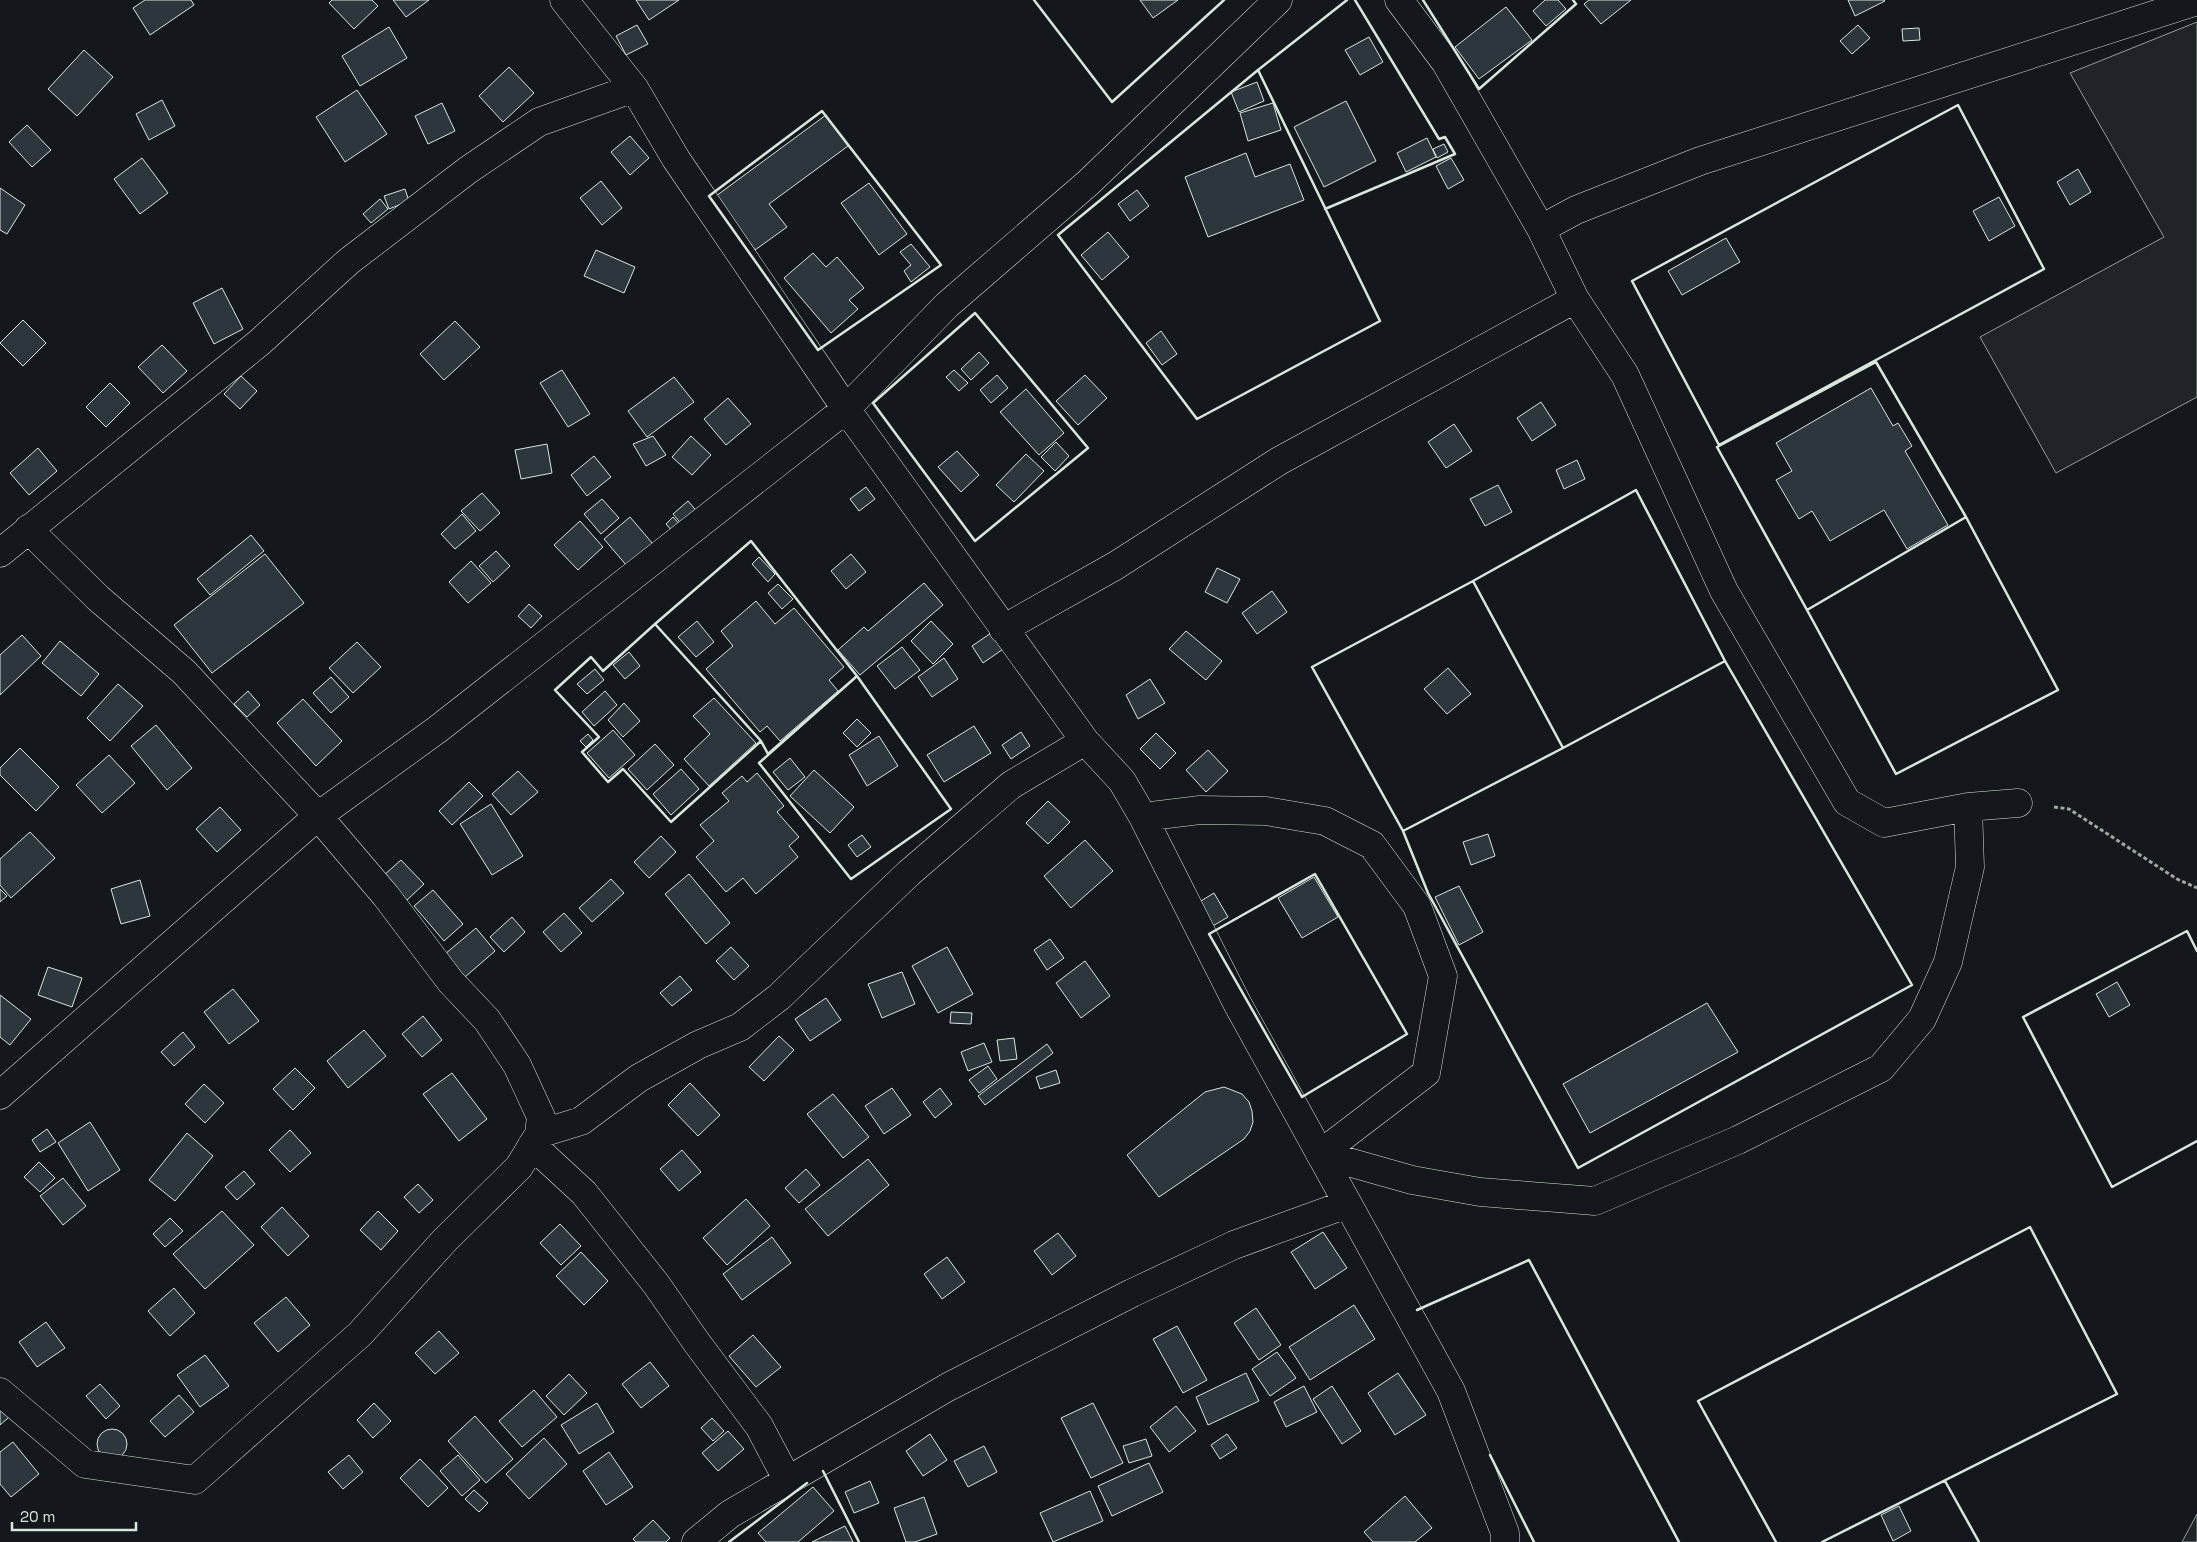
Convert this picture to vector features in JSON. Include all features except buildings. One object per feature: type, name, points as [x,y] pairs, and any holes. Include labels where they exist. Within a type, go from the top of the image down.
[{"type":"street","points":[[564,0],[634,88],[676,159],[846,408],[1085,741],[1122,781],[1144,816],[1237,1004],[1451,1391],[1505,1533],[1505,1542]]},
{"type":"street","points":[[0,1095],[318,816],[446,723],[846,408],[947,305],[1088,183],[1278,0]]},
{"type":"street","points":[[1399,0],[1446,63],[1541,229],[1575,299],[1625,376],[1724,591],[1847,802],[1884,823],[1968,807],[2018,803]]},
{"type":"street","points":[[1541,229],[1576,210],[1700,161],[2197,1]]},
{"type":"street","points":[[0,553],[260,342],[348,261],[468,170],[539,122],[634,88]]},
{"type":"street","points":[[1003,628],[1115,566],[1279,461],[1575,299]]},
{"type":"street","points":[[0,1392],[84,1464],[195,1480],[360,1334],[445,1240],[519,1167],[535,1140],[541,1117],[517,1065],[492,1028],[451,982],[386,896],[318,816],[184,672],[98,598],[28,529]]},
{"type":"street","points":[[535,1140],[581,1121],[639,1078],[698,1044],[740,1027],[779,997],[909,873],[1011,785],[1085,741]]},
{"type":"street","points":[[1320,1154],[1412,1180],[1480,1192],[1595,1201],[1738,1140],[1881,1068],[1922,1019],[1948,962],[1970,867],[1968,807]]},
{"type":"street","points":[[1144,816],[1200,810],[1266,811],[1325,821],[1372,845],[1417,906],[1443,976],[1426,1073],[1320,1154]]},
{"type":"street","points":[[535,1140],[584,1193],[656,1284],[696,1343],[759,1426],[787,1479]]},
{"type":"street","points":[[696,1542],[730,1514],[787,1479],[948,1387],[1132,1293],[1234,1245],[1348,1204]]},
{"type":"path","points":[[2018,803],[2069,809],[2177,879],[2197,888]]},
{"type":"shaded area","points":[[2197,22],[2197,397],[2056,473],[1980,337],[2164,237],[2070,73]]},
{"type":"shaded area","points":[[2197,1514],[2197,1542],[2182,1542]]},
{"type":"wall","points":[[1034,0],[1112,102],[1224,0]]},
{"type":"wall","points":[[1259,72],[1258,70],[1347,0]]},
{"type":"wall","points":[[1325,209],[1455,154],[1445,137],[1439,139],[1355,0]]},
{"type":"wall","points":[[1423,0],[1479,89],[1576,4],[1573,0]]},
{"type":"wall","points":[[1258,70],[1380,321],[1197,419],[1058,235],[1258,70]]},
{"type":"wall","points":[[1958,105],[2044,269],[1719,445],[1632,281],[1958,105]]},
{"type":"wall","points":[[822,111],[941,265],[818,350],[709,196],[822,111]]},
{"type":"wall","points":[[975,313],[1088,448],[975,541],[873,403],[975,313]]},
{"type":"wall","points":[[1876,362],[1966,517],[1807,610],[1717,447],[1876,362]]},
{"type":"wall","points":[[1636,490],[1725,661],[1563,748],[1473,581],[1636,490]]},
{"type":"wall","points":[[1966,517],[2058,690],[1896,774],[1807,610],[1966,517]]},
{"type":"wall","points":[[751,541],[857,676],[768,754],[761,741],[655,624],[751,541]]},
{"type":"wall","points":[[1473,581],[1563,748],[1403,831],[1312,667],[1473,581]]},
{"type":"wall","points":[[655,624],[761,741],[671,822],[623,769],[608,782],[582,752],[599,737],[555,690],[591,657],[603,671],[655,624]]},
{"type":"wall","points":[[1725,661],[1912,985],[1578,1168],[1428,893],[1403,831],[1725,661]]},
{"type":"wall","points":[[857,676],[951,809],[851,879],[759,763],[857,676]]},
{"type":"wall","points":[[1315,874],[1407,1034],[1302,1097],[1209,934],[1315,874]]},
{"type":"wall","points":[[2197,951],[2187,931],[2023,1017],[2112,1187],[2197,1141]]},
{"type":"wall","points":[[1776,1542],[1698,1401],[2030,1227],[2117,1394],[1822,1542]]},
{"type":"wall","points":[[1417,1310],[1529,1260],[1679,1542]]},
{"type":"wall","points":[[1490,1455],[1534,1542]]},
{"type":"wall","points":[[823,1471],[859,1542]]},
{"type":"wall","points":[[1945,1481],[1979,1542]]},
{"type":"wall","points":[[729,1542],[807,1483]]}]
